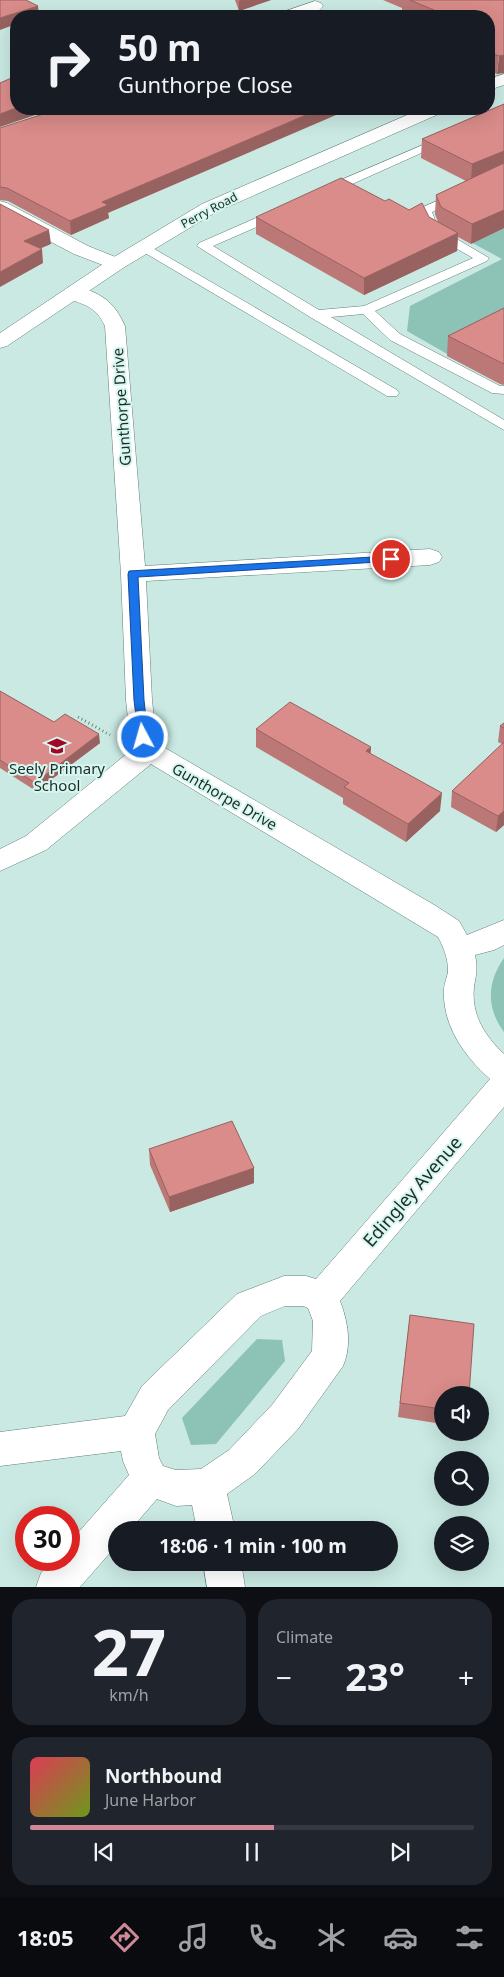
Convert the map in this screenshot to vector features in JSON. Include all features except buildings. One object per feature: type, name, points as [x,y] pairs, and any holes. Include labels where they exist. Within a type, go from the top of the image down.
[{"type":"street","points":[[305,10],[315,6]]},
{"type":"street","name":"Perry Road","points":[[0,342],[116,264],[209,208],[421,115]]},
{"type":"street","points":[[0,207],[80,250],[116,264]]},
{"type":"street","name":"Gunthorpe Drive","points":[[74,292],[102,303],[110,313],[115,326],[133,574],[139,700],[143,737],[149,751],[449,929],[459,948],[463,970],[459,988],[460,1007],[465,1026],[476,1045],[504,1072]]},
{"type":"street","points":[[133,574],[430,557]]},
{"type":"street","points":[[0,862],[36,843],[149,751]]},
{"type":"street","points":[[459,948],[484,942],[504,931]]},
{"type":"street","name":"Edingley Avenue","points":[[321,1298],[504,1085]]},
{"type":"street","points":[[284,1291],[306,1291],[321,1298],[330,1322],[330,1355],[285,1417],[242,1462],[207,1486],[176,1488],[150,1479],[141,1461],[136,1432],[155,1398],[249,1305],[284,1291]]},
{"type":"street","points":[[0,1450],[136,1432]]},
{"type":"street","points":[[55,1587],[150,1479]]},
{"type":"street","points":[[207,1486],[214,1521]]},
{"type":"street","points":[[223,1571],[226,1587]]},
{"type":"lane","points":[[313,198],[458,132]]},
{"type":"lane","points":[[315,314],[366,310],[483,258],[433,230],[424,211],[468,191]]},
{"type":"lane","points":[[285,210],[203,246],[504,426]]},
{"type":"lane","points":[[144,247],[392,392]]},
{"type":"lane","points":[[366,310],[395,337],[497,390],[504,390]]},
{"type":"green space","points":[[504,221],[504,327],[449,355],[407,331],[410,306],[502,259],[443,227]]},
{"type":"green space","points":[[504,958],[504,1032],[494,1014],[491,995],[494,976]]},
{"type":"green space","points":[[257,1339],[282,1340],[285,1361],[216,1444],[191,1445],[182,1418]]},
{"type":"place","name":"Seely Primary School","points":[[57,746]]},
{"type":"route","points":[[143,737],[139,700],[133,574],[391,559]]}]
